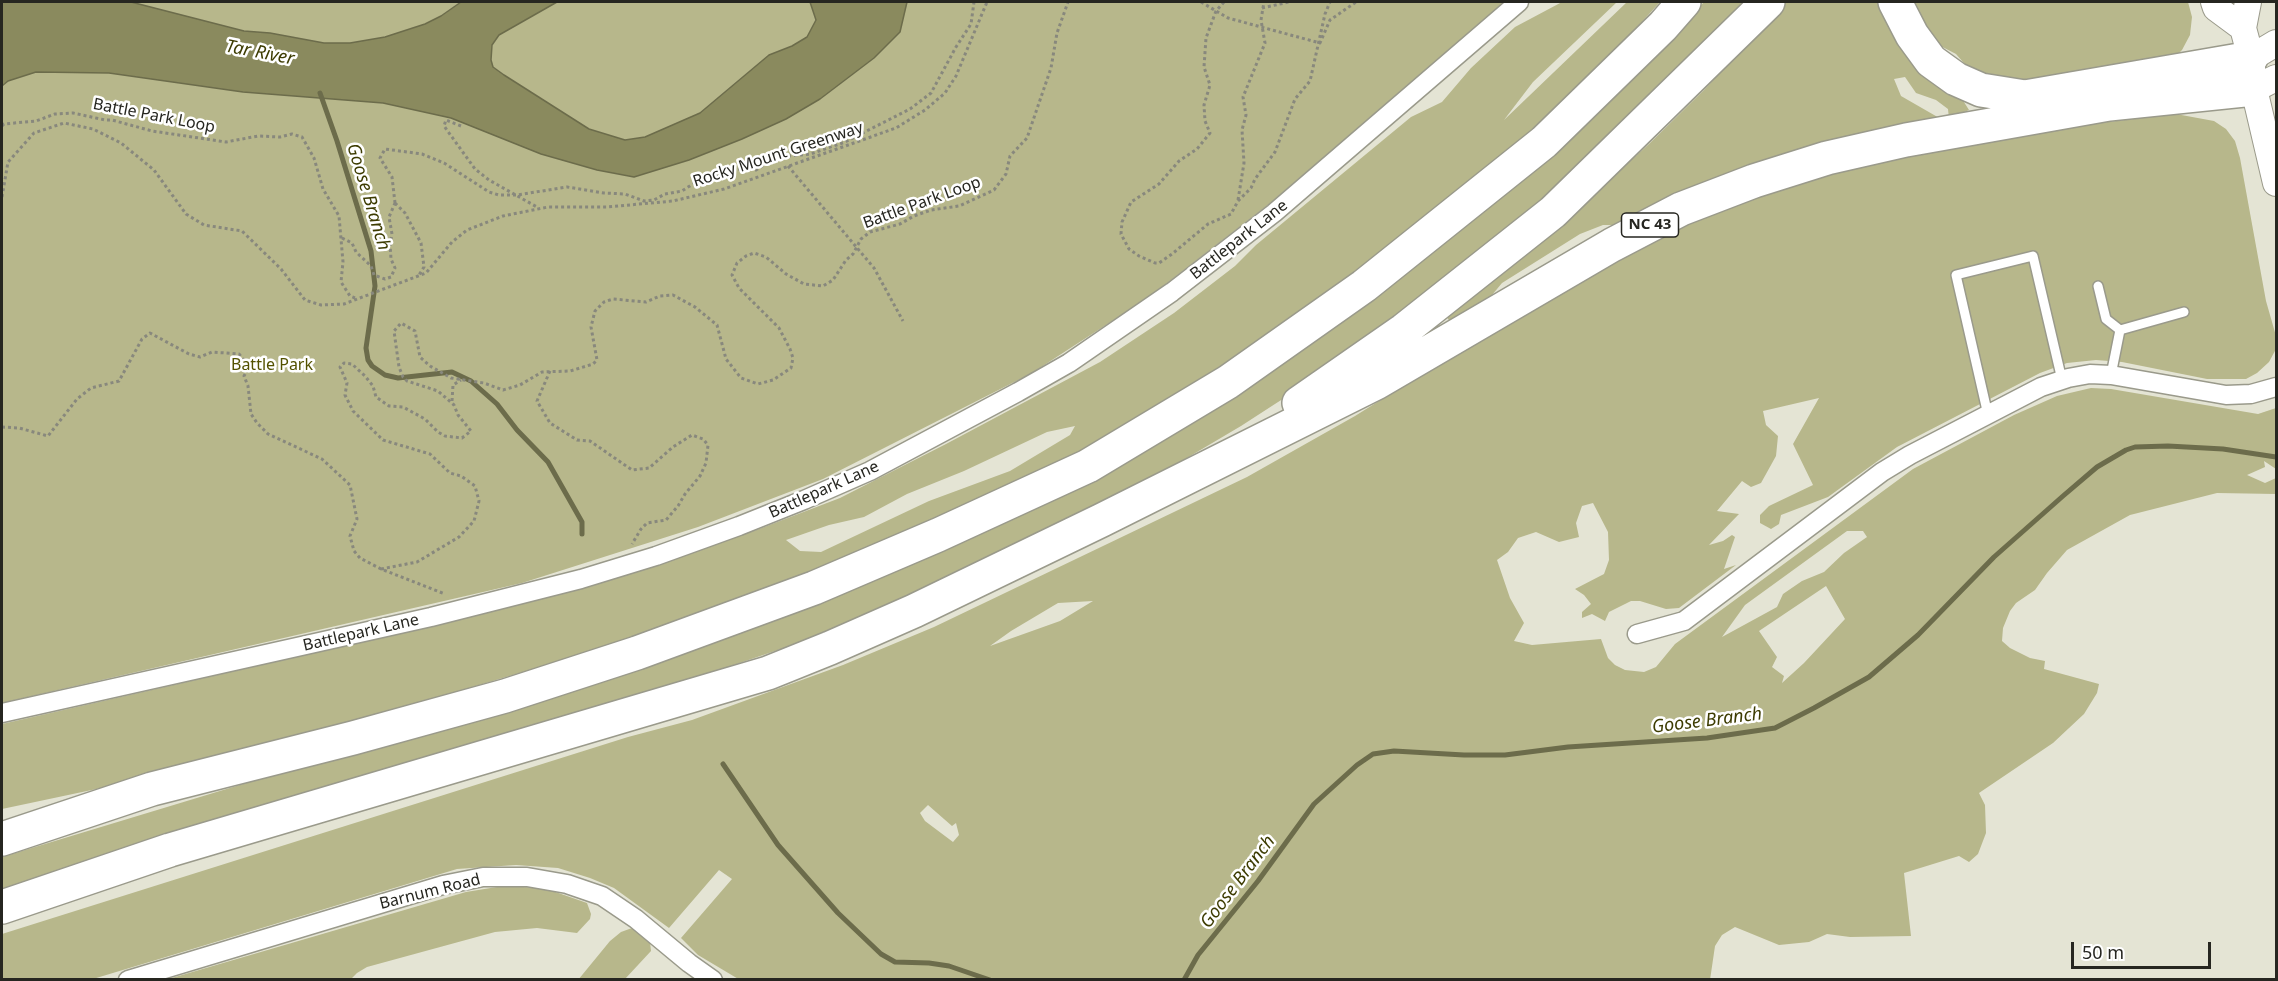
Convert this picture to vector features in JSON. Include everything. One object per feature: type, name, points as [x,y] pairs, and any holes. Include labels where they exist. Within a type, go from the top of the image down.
[{"type":"highway","points":[[2,839],[152,789],[353,738],[505,696],[637,653],[814,588],[939,535],[1088,466],[1228,382],[1373,279],[1544,142],[1655,34],[1684,2]]},
{"type":"highway","points":[[2,907],[170,850],[768,674],[914,611],[1102,520],[1274,420],[1404,330],[1553,212],[1768,2]]},
{"type":"highway","points":[[1895,2],[1912,35],[1931,61],[1956,79],[1981,90],[2025,98],[2260,59]]},
{"type":"highway","name":"NC 43","points":[[1102,520],[1376,383],[1612,245],[1681,209],[1754,180],[1827,158],[1917,138],[2109,104],[2260,59]]},
{"type":"main road","points":[[2214,2],[2216,8],[2260,59]]},
{"type":"main road","points":[[2248,2],[2260,59],[2277,183]]},
{"type":"street","name":"Battlepark Lane","points":[[2,714],[431,617],[581,579],[656,556],[739,526],[870,471],[1069,363],[1172,292],[1274,213],[1519,2]]},
{"type":"street","points":[[1636,634],[1684,621],[1882,472],[1910,454],[2041,387],[2090,374],[2111,375],[2226,395],[2251,394],[2277,387]]},
{"type":"street","name":"Barnum Road","points":[[128,980],[443,885],[483,877],[527,877],[567,884],[602,896],[636,919],[713,980]]},
{"type":"lane","points":[[1988,415],[1956,275],[2033,256],[2062,380]]},
{"type":"lane","points":[[2098,286],[2106,319],[2120,330]]},
{"type":"lane","points":[[2120,330],[2184,312]]},
{"type":"lane","points":[[2111,375],[2120,330]]},
{"type":"path","points":[[356,299],[350,297],[341,282],[341,238],[352,243],[356,252],[371,266],[374,275],[385,279],[391,277],[395,268],[391,259],[390,244],[393,234],[389,217],[395,203],[392,177],[380,158],[385,149],[422,154],[444,163],[489,192],[499,195],[517,195],[567,187],[624,194],[644,201],[654,200],[665,194],[682,191],[699,180],[746,167],[756,170],[770,161],[789,156],[812,154],[845,142],[910,109],[931,93],[971,24],[974,2]]},
{"type":"path","name":"Rocky Mount Greenway","points":[[2,198],[8,162],[34,133],[64,123],[93,129],[121,142],[154,170],[186,213],[204,225],[242,231],[267,254],[305,300],[321,305],[345,304],[426,273],[452,242],[467,230],[504,216],[548,207],[607,207],[673,201],[724,189],[896,128],[925,110],[945,93],[956,76],[987,2]]},
{"type":"path","name":"Battle Park Loop","points":[[550,371],[570,371],[588,367],[597,360],[591,327],[595,311],[604,302],[613,299],[646,302],[660,296],[673,295],[695,307],[717,325],[726,359],[741,378],[758,384],[773,380],[791,368],[793,358],[779,328],[739,288],[732,275],[737,263],[746,255],[754,253],[766,256],[786,274],[804,284],[823,286],[833,280],[861,239],[870,232],[900,224],[931,210],[959,206],[994,190],[1006,174],[1010,156],[1027,138],[1051,68],[1057,33],[1068,2]]},
{"type":"path","points":[[1201,2],[1228,18],[1320,43]]},
{"type":"path","points":[[1224,2],[1216,11],[1206,38],[1204,56],[1204,67],[1210,85],[1204,105],[1205,121],[1210,133],[1197,149],[1179,161],[1159,184],[1131,202],[1122,222],[1121,234],[1129,249],[1139,256],[1159,263],[1209,224],[1231,214],[1238,201],[1251,188],[1258,174],[1275,152],[1295,99],[1310,81],[1325,14],[1330,2]]},
{"type":"path","points":[[1238,201],[1244,163],[1242,130],[1246,115],[1244,97],[1265,43],[1262,8],[1264,2]]},
{"type":"path","points":[[1262,8],[1289,2]]},
{"type":"path","points":[[1320,43],[1330,20],[1356,2]]},
{"type":"path","name":"Battle Park Loop","points":[[2,126],[36,122],[55,114],[73,113],[112,120],[152,131],[226,142],[258,136],[280,137],[292,134],[302,137],[314,158],[323,189],[339,216],[341,238]]},
{"type":"path","points":[[461,126],[446,120],[444,126],[475,169],[489,180],[538,208]]},
{"type":"path","points":[[788,166],[874,268],[903,321]]},
{"type":"path","points":[[395,203],[405,213],[421,243],[424,267],[417,277]]},
{"type":"path","points":[[453,403],[438,391],[408,381],[404,377],[399,367],[394,331],[400,323],[415,332],[420,357],[441,373],[461,380],[484,382],[503,390],[520,385],[542,372],[550,371]]},
{"type":"path","points":[[2,427],[19,428],[48,436],[77,399],[91,388],[119,381],[142,339],[150,333],[189,354],[200,357],[212,352],[239,354],[248,369],[244,376],[248,386],[251,414],[257,423],[268,434],[322,459],[350,485],[357,519],[350,536],[354,552],[360,558],[381,569],[434,591],[452,595]]},
{"type":"path","points":[[381,569],[417,562],[459,537],[474,521],[479,501],[475,486],[460,476],[450,473],[430,454],[383,440],[366,424],[353,411],[345,395],[347,383],[340,367],[344,363],[352,364],[373,386],[376,397],[388,406],[403,407],[425,419],[445,436],[462,438],[471,431],[458,415],[453,403],[453,385],[461,380]]},
{"type":"path","points":[[550,371],[537,401],[550,423],[577,440],[590,441],[632,470],[649,468],[673,447],[692,435],[703,439],[708,445],[706,463],[700,476],[684,494],[678,506],[666,520],[647,523],[631,546]]},
{"type":"green space","points":[[131,2],[461,2],[425,24],[385,37],[350,43],[324,43],[270,33],[244,31]]},
{"type":"green space","points":[[557,2],[810,2],[816,20],[807,37],[769,55],[700,113],[645,138],[625,140],[589,129],[493,67],[492,45],[499,35]]},
{"type":"green space","name":"Battle Park","points":[[907,2],[1506,2],[1269,204],[1149,297],[1032,373],[823,479],[698,527],[522,583],[2,703],[2,86],[8,81],[36,72],[109,73],[243,92],[383,103],[451,118],[541,154],[597,170],[634,177],[689,160],[742,139],[820,99],[874,58],[900,32]]},
{"type":"green space","points":[[1562,2],[1617,2],[1533,82],[1504,120],[1627,2],[1660,2],[1620,46],[1517,145],[1444,210],[1278,331],[1111,437],[911,536],[633,639],[282,744],[172,773],[2,809],[2,724],[454,621],[592,586],[759,529],[840,498],[946,444],[1100,362],[1174,313],[1235,266],[1256,245],[1411,117],[1442,102],[1471,68],[1515,27]],"holes":[[[1075,426],[1070,435],[1010,471],[929,501],[821,552],[800,551],[786,540],[829,525],[864,517],[907,494],[964,471],[1047,432]]]},
{"type":"green space","points":[[1704,2],[1753,2],[1607,147],[1363,347],[1241,426],[1109,504],[828,633],[657,691],[531,725],[402,767],[2,889],[2,857],[342,754],[854,588],[1410,270],[1494,202],[1620,88]]},
{"type":"green space","points":[[1786,2],[1889,2],[1969,110],[1949,119],[1948,109],[1936,100],[1916,93],[1905,77],[1894,79],[1901,96],[1941,119],[1630,225],[1603,225],[1580,234],[1502,283],[1487,301],[1455,329],[1446,316],[1595,193],[1649,144],[1704,90]]},
{"type":"green space","points":[[1908,2],[2188,2],[2192,17],[2190,35],[2182,50],[2171,61],[2029,89],[1976,77],[1956,54],[1929,40]]},
{"type":"green space","points":[[2176,114],[2214,121],[2226,129],[2235,141],[2266,301],[2276,336],[2276,349],[2269,362],[2257,373],[2246,379],[2207,379],[2122,362],[2096,360],[2067,363],[2040,373],[1897,447],[1828,497],[1781,515],[1779,524],[1771,529],[1760,523],[1760,515],[1769,506],[1813,485],[1793,444],[1819,398],[1763,411],[1766,425],[1778,436],[1776,456],[1761,483],[1751,487],[1742,481],[1717,511],[1739,514],[1709,545],[1723,541],[1732,535],[1735,537],[1724,569],[1736,565],[1679,608],[1666,609],[1640,601],[1631,601],[1609,612],[1605,621],[1592,614],[1582,618],[1582,612],[1591,604],[1575,589],[1604,574],[1609,560],[1608,532],[1593,503],[1582,506],[1576,523],[1579,537],[1559,542],[1536,532],[1518,538],[1508,552],[1497,560],[1510,598],[1524,623],[1514,641],[1532,645],[1601,639],[1608,658],[1615,665],[1625,670],[1644,672],[1656,667],[1675,644],[1913,469],[2014,415],[2057,396],[2091,388],[2111,389],[2258,414],[2276,408],[2276,469],[2264,461],[2265,467],[2247,475],[2265,483],[2276,478],[2276,494],[2217,493],[2130,515],[2067,550],[2035,590],[2016,603],[2010,611],[2003,628],[2002,641],[2010,648],[2030,658],[2045,661],[2044,669],[2099,684],[2097,693],[2084,714],[2053,743],[1979,793],[1985,805],[1986,833],[1978,854],[1969,862],[1959,856],[1904,873],[1911,936],[1850,937],[1827,934],[1809,942],[1779,945],[1735,927],[1722,935],[1715,946],[1710,980],[740,980],[698,955],[681,938],[732,879],[719,870],[669,928],[614,888],[590,878],[558,868],[516,865],[457,869],[93,979],[2,979],[2,934],[628,737],[692,720],[843,665],[934,627],[1247,477],[1355,416],[1499,326],[1660,230],[1782,180],[2073,126]],"holes":[[[1847,531],[1863,531],[1867,537],[1844,553],[1824,572],[1802,581],[1783,594],[1777,607],[1722,637],[1745,605]],[[1826,586],[1845,619],[1782,683],[1784,676],[1772,667],[1777,657],[1759,631]],[[1093,601],[1060,621],[990,646],[1058,603]],[[928,805],[952,826],[956,823],[959,835],[953,842],[925,821],[920,813]]]},
{"type":"green space","points":[[503,886],[544,888],[587,903],[591,914],[590,919],[577,933],[537,928],[495,932],[367,967],[351,979],[165,980],[466,892]]},
{"type":"green space","points":[[632,928],[650,942],[651,951],[625,979],[578,980],[610,941],[621,932]]},
{"type":"water","name":"Tar River","points":[[2,2],[131,2],[244,31],[270,33],[324,43],[350,43],[385,37],[425,24],[461,2],[557,2],[499,35],[492,45],[493,67],[589,129],[625,140],[645,137],[700,113],[769,55],[807,37],[816,20],[810,2],[907,2],[900,32],[874,58],[820,99],[786,119],[742,139],[689,160],[634,177],[597,170],[541,154],[451,118],[383,103],[243,92],[109,73],[36,72],[8,81],[2,86]]},
{"type":"waterway","name":"Goose Branch","points":[[320,93],[371,251],[375,286],[366,348],[368,360],[372,366],[385,375],[398,378],[452,372],[471,381],[497,404],[517,430],[548,462],[582,522],[582,534]]},
{"type":"waterway","name":"Goose Branch","points":[[1184,980],[1198,955],[1258,881],[1314,804],[1357,765],[1373,754],[1394,751],[1505,755],[1568,747],[1707,738],[1775,728],[1869,677],[1918,635],[1994,557],[2063,496],[2097,467],[2126,450],[2135,447],[2168,446],[2223,449],[2276,457]]},
{"type":"waterway","name":"Goose Branch","points":[[723,764],[778,845],[838,913],[881,954],[895,962],[949,966],[990,980]]}]
